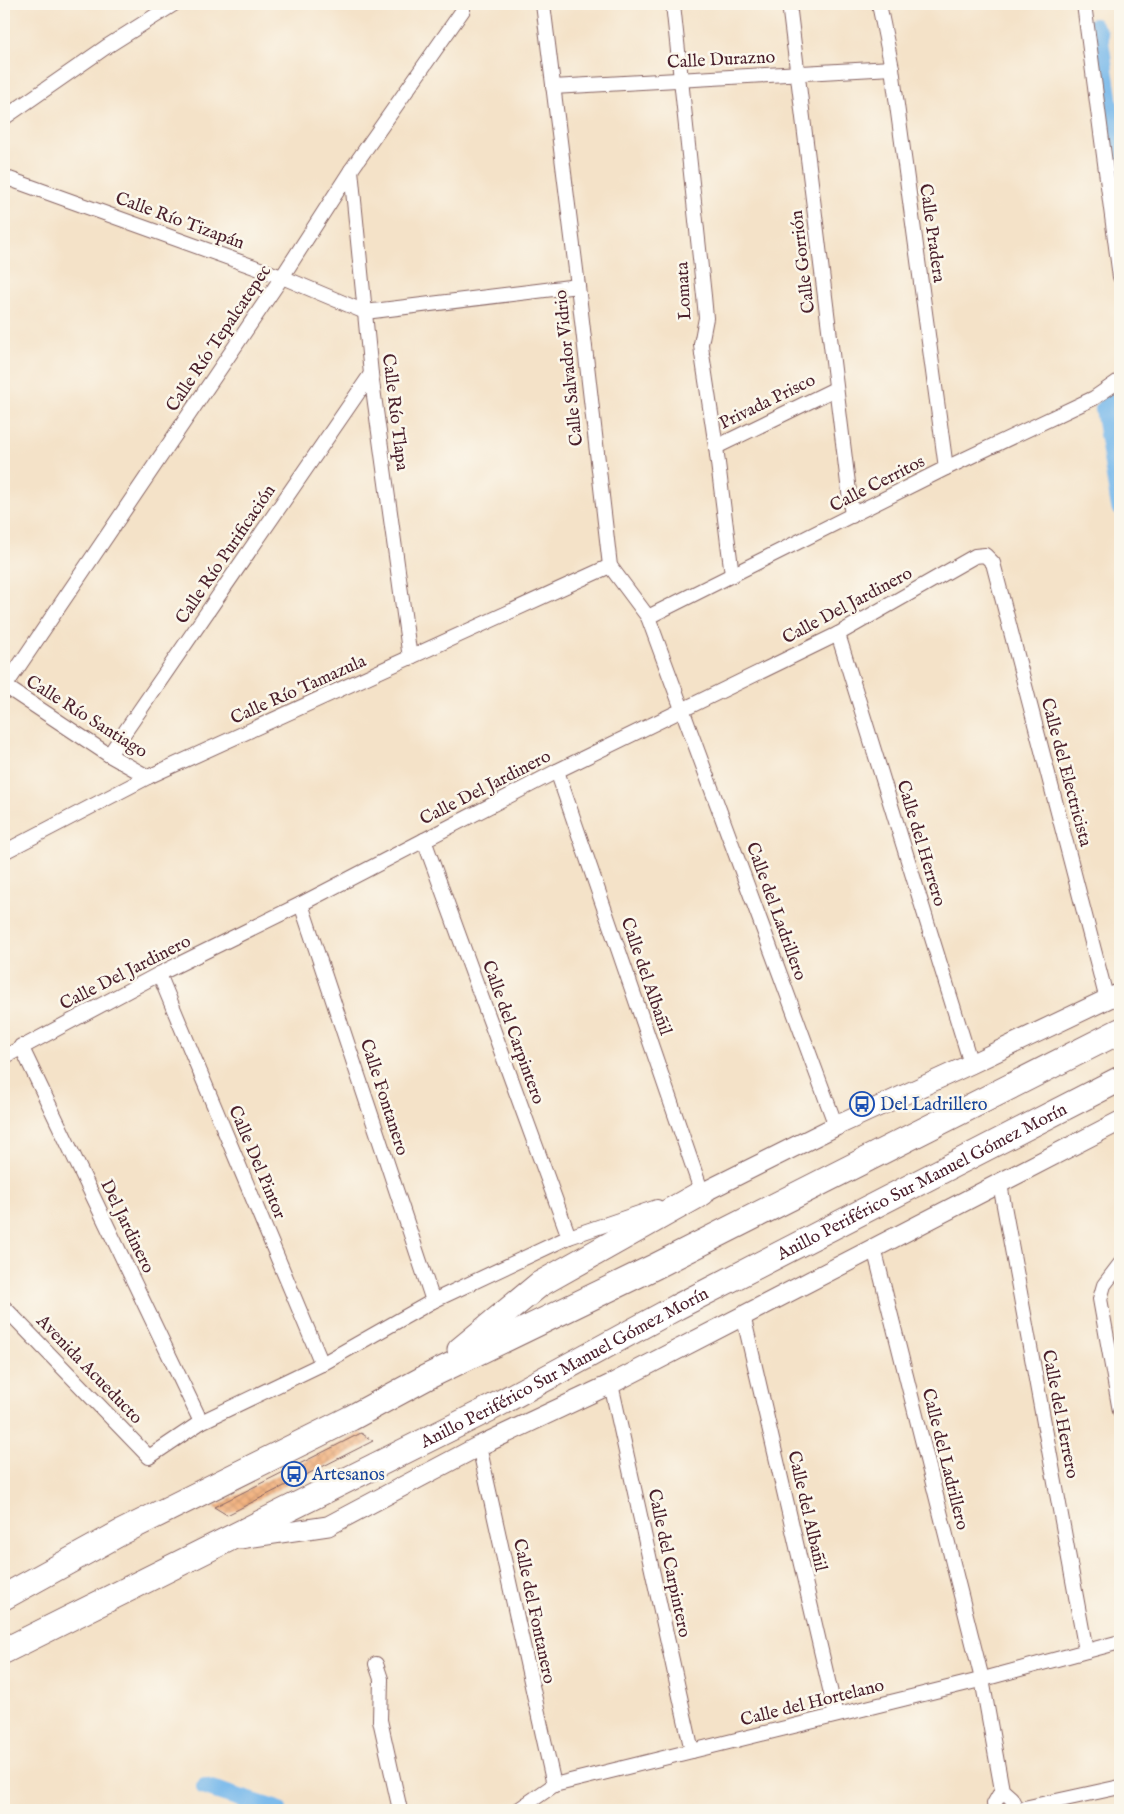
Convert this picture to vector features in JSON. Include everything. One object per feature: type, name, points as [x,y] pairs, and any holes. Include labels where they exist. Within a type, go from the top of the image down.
[{"type":"highway","points":[[4,1597],[122,1532],[351,1418],[427,1377],[656,1266],[1120,1031]]},
{"type":"highway","name":"Anillo Periférico Sur Manuel Gómez Morín","points":[[4,1651],[228,1541],[491,1408],[677,1306],[1120,1080]]},
{"type":"highway","points":[[427,1377],[540,1284],[702,1193]]},
{"type":"main road","points":[[702,1193],[836,1126],[1114,997]]},
{"type":"main road","points":[[228,1541],[328,1526],[479,1446],[611,1384],[1120,1122]]},
{"type":"street","points":[[4,118],[106,47],[174,4]]},
{"type":"street","name":"Calle Salvador Vidrio","points":[[543,4],[610,566]]},
{"type":"street","name":"Lomata","points":[[673,4],[683,80],[706,318],[701,344],[702,354],[732,575]]},
{"type":"street","name":"Calle Gorrión","points":[[789,4],[852,516]]},
{"type":"street","name":"Calle Pradera","points":[[879,4],[892,68],[946,468]]},
{"type":"street","points":[[1084,4],[1120,277]]},
{"type":"street","name":"Calle Río Tepalcatepec","points":[[4,687],[282,277],[351,170],[463,10]]},
{"type":"street","name":"Calle Durazno","points":[[553,87],[892,68]]},
{"type":"street","name":"Calle Río Tlapa","points":[[351,170],[371,374],[410,658]]},
{"type":"street","name":"Calle Río Tizapán","points":[[4,177],[282,277],[365,312],[578,286]]},
{"type":"street","name":"Calle Río Purificación","points":[[109,755],[371,374]]},
{"type":"street","name":"Calle Cerritos","points":[[648,617],[946,468],[1094,398],[1120,380]]},
{"type":"street","name":"Privada Prisco","points":[[716,447],[835,389]]},
{"type":"street","name":"Calle Del Jardinero","points":[[4,1056],[159,974],[301,904],[557,771],[838,634],[975,556],[985,555]]},
{"type":"street","name":"Calle del Electricista","points":[[985,555],[993,564],[1114,997]]},
{"type":"street","points":[[610,566],[648,617],[683,710]]},
{"type":"street","name":"Calle Río Tamazula","points":[[4,852],[148,777],[610,566]]},
{"type":"street","name":"Calle del Herrero","points":[[838,634],[970,1064]]},
{"type":"street","name":"Calle Río Santiago","points":[[4,687],[109,755],[148,777]]},
{"type":"street","name":"Calle del Ladrillero","points":[[683,710],[836,1126]]},
{"type":"street","name":"Calle del Albañil","points":[[557,771],[702,1193]]},
{"type":"street","name":"Calle del Carpintero","points":[[424,840],[570,1237]]},
{"type":"street","name":"Calle Fontanero","points":[[301,904],[433,1301]]},
{"type":"street","name":"Calle Del Pintor","points":[[159,974],[322,1364]]},
{"type":"street","name":"Del Jardinero","points":[[22,1046],[201,1422]]},
{"type":"street","name":"Calle del Herrero","points":[[1000,1184],[1086,1651]]},
{"type":"street","points":[[201,1422],[322,1364],[433,1301],[570,1237],[702,1193]]},
{"type":"street","name":"Calle del Ladrillero","points":[[874,1248],[982,1680],[1002,1790]]},
{"type":"street","points":[[1120,1264],[1104,1285],[1100,1298],[1120,1411]]},
{"type":"street","name":"Avenida Acueducto","points":[[4,1307],[149,1457],[201,1422]]},
{"type":"street","name":"Calle del Albañil","points":[[743,1315],[836,1715]]},
{"type":"street","name":"Calle del Carpintero","points":[[611,1384],[692,1751]]},
{"type":"street","name":"Calle del Fontanero","points":[[479,1446],[554,1785]]},
{"type":"street","name":"Calle del Hortelano","points":[[518,1810],[554,1785],[982,1680],[1120,1642]]},
{"type":"street","points":[[376,1664],[381,1678],[380,1720],[400,1810]]},
{"type":"street","points":[[995,1810],[994,1804],[1002,1790],[1011,1798],[1016,1810],[1120,1786]]},
{"type":"building","name":"Artesanos","points":[[361,1433],[373,1441],[227,1515],[214,1507]]},
{"type":"waterway","points":[[1094,27],[1099,34],[1120,180]]},
{"type":"waterway","points":[[1120,392],[1104,409],[1120,507]]},
{"type":"waterway","points":[[205,1787],[278,1810]]},
{"type":"place","name":"Del Ladrillero","points":[[862,1104]]},
{"type":"place","name":"Artesanos","points":[[294,1474]]}]
